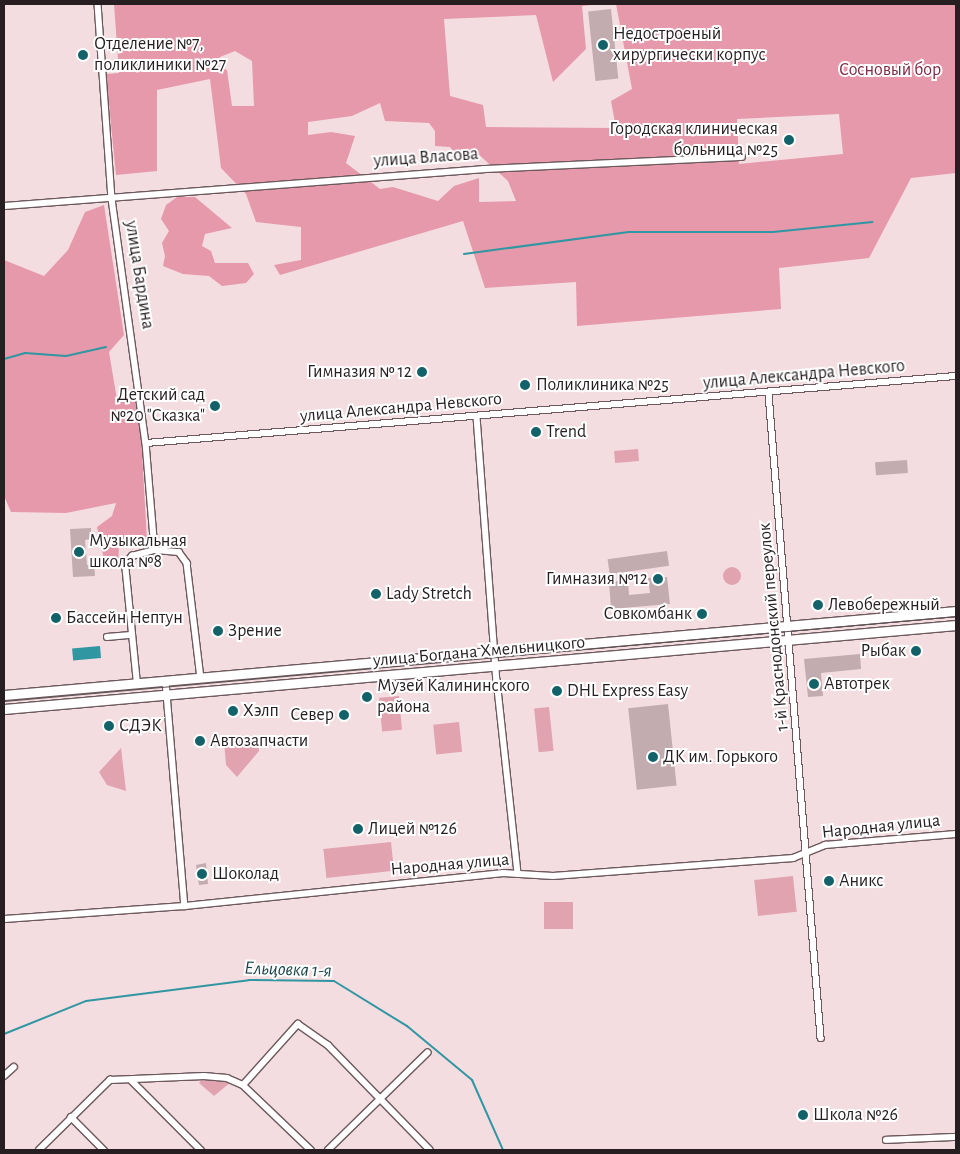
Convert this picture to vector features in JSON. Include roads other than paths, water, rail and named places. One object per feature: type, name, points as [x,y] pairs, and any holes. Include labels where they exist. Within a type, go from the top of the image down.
[{"type":"highway","name":"улица Богдана Хмельницкого","points":[[4,695],[137,685],[956,611]]},
{"type":"highway","name":"улица Богдана Хмельницкого","points":[[4,709],[956,625]]},
{"type":"street","name":"улица Бардина","points":[[98,4],[112,199],[146,443],[155,550]]},
{"type":"street","name":"улица Власова","points":[[4,206],[483,169],[742,157]]},
{"type":"street","name":"улица Александра Невского","points":[[146,443],[768,394],[956,376]]},
{"type":"street","name":"1-й Краснодонский переулок","points":[[768,394],[808,852],[821,1038]]},
{"type":"street","points":[[477,417],[497,667],[518,874]]},
{"type":"street","points":[[137,685],[125,564],[132,556],[155,550],[179,552],[187,562],[201,678]]},
{"type":"street","points":[[107,637],[131,636]]},
{"type":"street","points":[[166,682],[185,906]]},
{"type":"street","name":"Народная улица","points":[[4,920],[185,906],[518,874],[591,873],[793,858],[825,845],[956,834]]},
{"type":"street","points":[[242,1085],[298,1024],[328,1045],[430,1150]]},
{"type":"street","points":[[328,1150],[427,1053]]},
{"type":"street","points":[[4,1076],[14,1067]]},
{"type":"street","points":[[39,1150],[110,1080],[132,1081],[204,1076],[227,1078],[242,1085],[311,1150]]},
{"type":"street","points":[[132,1081],[201,1150]]},
{"type":"street","points":[[71,1117],[104,1150]]},
{"type":"street","points":[[886,1140],[956,1137]]},
{"type":"water","points":[[100,646],[101,658],[73,660],[72,648]]},
{"type":"waterway","points":[[464,254],[629,232],[773,232],[872,222]]},
{"type":"waterway","points":[[4,359],[25,353],[66,356],[106,347]]},
{"type":"waterway","name":"Ельцовка 1-я","points":[[4,1034],[86,1001],[249,980],[334,981],[407,1026],[472,1080],[503,1150]]},
{"type":"tram line","points":[[4,701],[956,616]]},
{"type":"place","name":"Недостроеный хирургически корпус","points":[[603,45]]},
{"type":"place","name":"Отделение №7, поликлиники №27","points":[[83,55]]},
{"type":"place","name":"Городская клиническая больница №25","points":[[789,140]]},
{"type":"place","name":"Гимназия № 12","points":[[422,372]]},
{"type":"place","name":"Поликлиника №25","points":[[525,385]]},
{"type":"place","name":"Детский сад №20 \"Сказка\"","points":[[215,406]]},
{"type":"place","name":"Trend","points":[[536,432]]},
{"type":"place","name":"Музыкальная школа №8","points":[[79,552]]},
{"type":"place","name":"Гимназия №12","points":[[658,579]]},
{"type":"place","name":"Lady Stretch","points":[[376,594]]},
{"type":"place","name":"Левобережный","points":[[818,605]]},
{"type":"place","name":"Совкомбанк","points":[[702,614]]},
{"type":"place","name":"Бассейн Нептун","points":[[56,618]]},
{"type":"place","name":"Зрение","points":[[218,631]]},
{"type":"place","name":"Рыбак","points":[[916,651]]},
{"type":"place","name":"Автотрек","points":[[814,684]]},
{"type":"place","name":"DHL Express Easy","points":[[557,691]]},
{"type":"place","name":"Музей Калининского района","points":[[367,697]]},
{"type":"place","name":"Хэлп","points":[[233,711]]},
{"type":"place","name":"Север","points":[[344,715]]},
{"type":"place","name":"СДЭК","points":[[109,726]]},
{"type":"place","name":"Автозапчасти","points":[[200,741]]},
{"type":"place","name":"ДК им. Горького","points":[[653,757]]},
{"type":"place","name":"Лицей №126","points":[[358,829]]},
{"type":"place","name":"Шоколад","points":[[202,874]]},
{"type":"place","name":"Аникс","points":[[829,881]]},
{"type":"place","name":"Школа №26","points":[[803,1115]]},
{"type":"park label","name":"Сосновый бор","points":[[890,70]]}]
